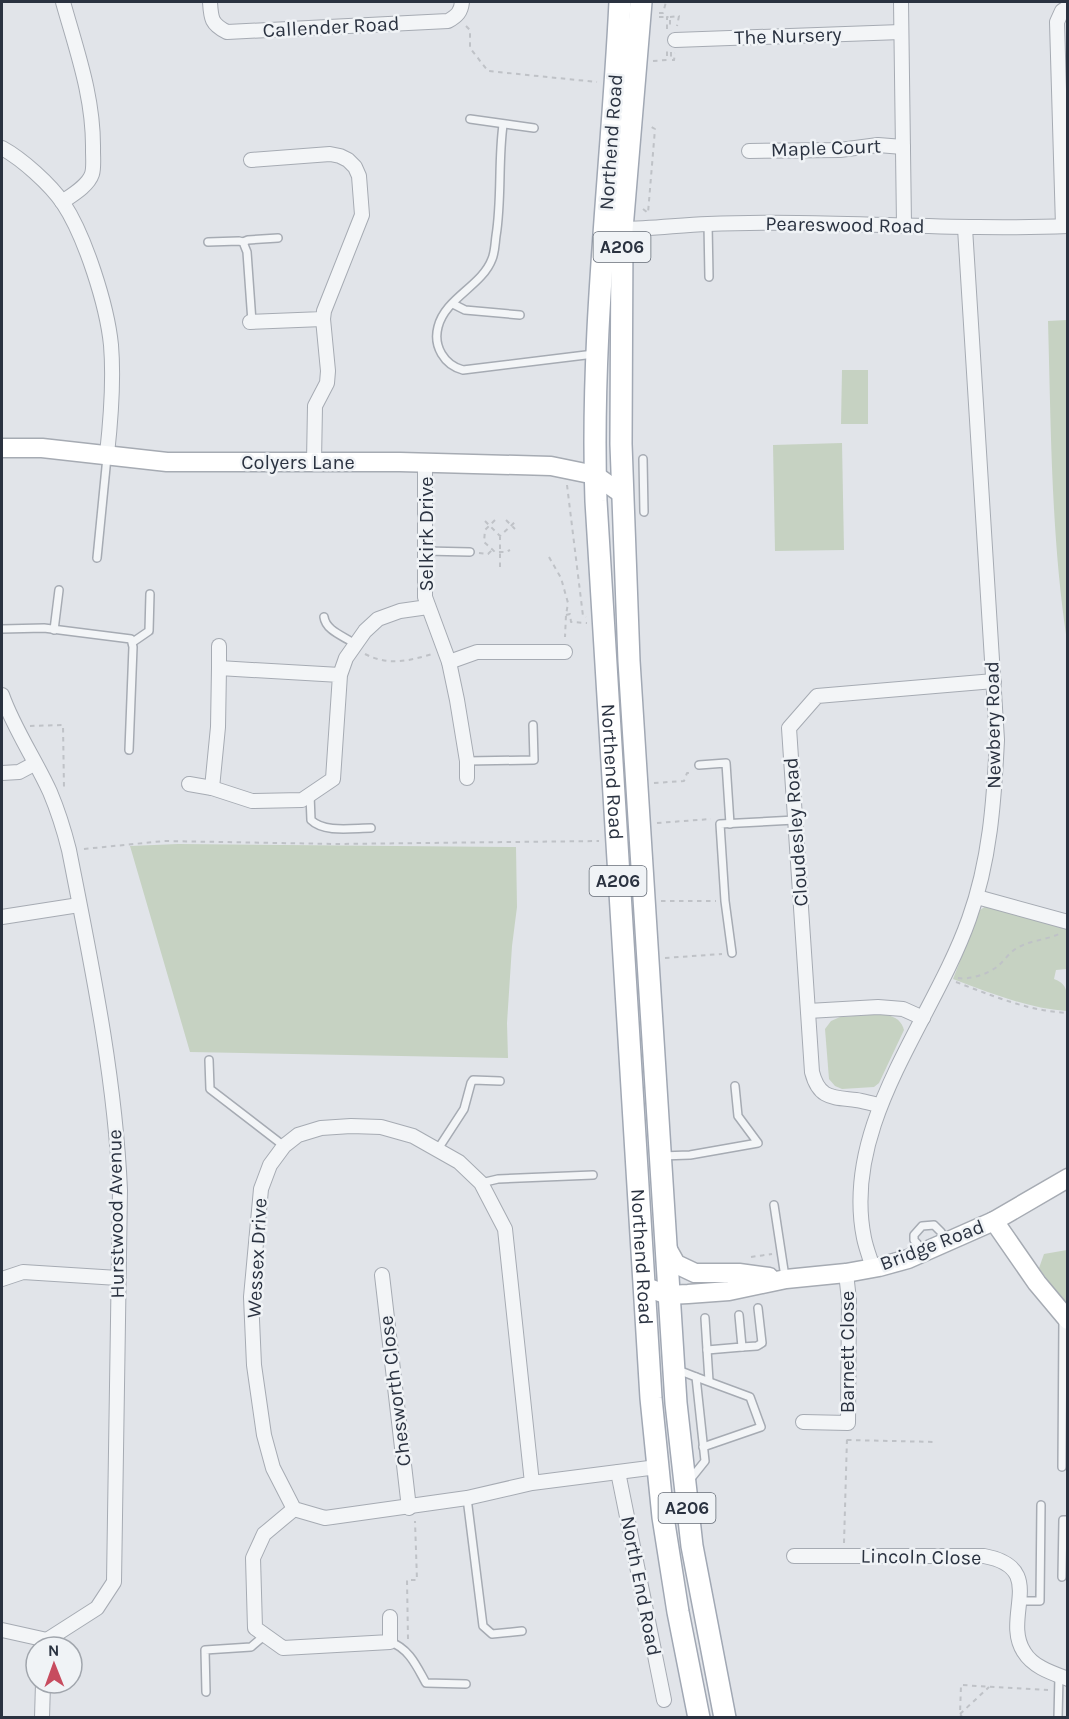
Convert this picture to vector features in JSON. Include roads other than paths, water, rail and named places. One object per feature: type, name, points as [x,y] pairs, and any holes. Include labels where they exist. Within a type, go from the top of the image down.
[{"type":"main road","name":"Northend Road","points":[[620,2],[597,353],[595,475],[615,841],[643,1286],[657,1467],[678,1612],[699,1718]]},
{"type":"main road","name":"Northend Road","points":[[640,2],[622,229],[622,494],[629,673],[673,1368],[684,1486],[702,1605],[725,1718]]},
{"type":"street","points":[[62,202],[82,188],[92,174],[93,150],[90,100],[63,2]]},
{"type":"street","name":"Callender Road","points":[[210,2],[211,17],[217,27],[227,32],[447,21],[456,16],[461,9],[462,2]]},
{"type":"street","points":[[901,2],[904,225]]},
{"type":"street","points":[[1065,226],[1057,22],[1062,11],[1068,7]]},
{"type":"street","name":"The Nursery","points":[[675,40],[901,32]]},
{"type":"street","name":"Maple Court","points":[[749,151],[840,150],[878,145],[903,147]]},
{"type":"street","points":[[2,148],[34,171],[62,202],[95,276],[108,322],[111,346],[112,388],[107,454]]},
{"type":"street","points":[[251,160],[330,154],[348,160],[358,176],[362,214],[324,311],[328,371],[327,383],[315,406],[314,461]]},
{"type":"street","name":"Peareswood Road","points":[[622,229],[708,224],[904,225],[965,228],[1065,226]]},
{"type":"street","name":"Newbery Road","points":[[873,1268],[864,1237],[861,1204],[862,1177],[870,1135],[880,1105],[945,977],[977,897],[989,843],[994,799],[997,740],[965,228]]},
{"type":"street","points":[[251,322],[323,319]]},
{"type":"street","name":"Colyers Lane","points":[[2,448],[42,448],[167,462],[314,461],[551,466],[595,475]]},
{"type":"street","name":"Selkirk Drive","points":[[425,463],[424,597],[446,656],[457,700],[467,761],[467,778]]},
{"type":"street","points":[[595,475],[622,494]]},
{"type":"street","points":[[189,784],[212,788],[252,801],[302,800],[333,779],[340,675],[353,646],[364,631],[378,619],[400,611],[428,607]]},
{"type":"street","points":[[212,788],[218,727],[219,646]]},
{"type":"street","points":[[446,656],[477,652],[565,652]]},
{"type":"street","points":[[219,668],[340,675]]},
{"type":"street","name":"Cloudesley Road","points":[[880,1105],[834,1098],[822,1093],[815,1084],[812,1072],[789,728],[817,696],[994,681]]},
{"type":"street","name":"Hurstwood Avenue","points":[[2,695],[15,726],[49,789],[61,819],[69,850],[107,1053],[118,1153],[120,1190],[114,1582],[97,1608],[58,1635]]},
{"type":"street","points":[[2,773],[19,771],[34,764]]},
{"type":"street","points":[[977,897],[1066,927]]},
{"type":"street","points":[[2,916],[80,905]]},
{"type":"street","points":[[808,1011],[878,1006],[903,1010],[923,1018]]},
{"type":"street","name":"Wessex Drive","points":[[294,1509],[273,1468],[264,1435],[254,1365],[251,1297],[261,1189],[270,1165],[284,1146],[298,1135],[321,1128],[381,1127],[413,1136],[459,1162],[481,1182],[504,1229],[532,1483]]},
{"type":"street","name":"Bridge Road","points":[[668,1295],[729,1291],[786,1279],[873,1268],[924,1252],[994,1221],[1068,1178]]},
{"type":"street","points":[[994,1221],[1036,1282],[1065,1318]]},
{"type":"street","name":"Bridge Road","points":[[665,1245],[676,1264],[695,1273],[739,1273],[786,1279]]},
{"type":"street","points":[[2,1279],[23,1272],[118,1278]]},
{"type":"street","name":"Barnett Close","points":[[803,1422],[848,1423],[849,1300],[846,1273]]},
{"type":"street","name":"Chesworth Close","points":[[382,1275],[412,1507]]},
{"type":"street","points":[[643,1286],[668,1295]]},
{"type":"street","points":[[390,1617],[390,1642],[283,1648],[255,1628],[253,1558],[264,1534],[294,1509],[325,1518],[467,1498],[532,1483],[657,1467]]},
{"type":"street","name":"North End Road","points":[[618,1472],[664,1700]]},
{"type":"street","name":"Lincoln Close","points":[[794,1556],[984,1556],[998,1558],[1009,1564],[1019,1577],[1018,1638],[1023,1651],[1032,1661],[1063,1677]]},
{"type":"street","points":[[2,1630],[24,1636]]},
{"type":"street","points":[[42,1718],[43,1695]]},
{"type":"lane","points":[[470,119],[534,128]]},
{"type":"lane","points":[[503,125],[499,214],[493,257],[488,269],[445,312],[438,328],[438,341],[442,356],[451,367],[463,370],[597,353]]},
{"type":"lane","points":[[708,224],[709,277]]},
{"type":"lane","points":[[208,242],[243,243],[248,240],[278,238]]},
{"type":"lane","points":[[243,243],[247,252],[251,322]]},
{"type":"lane","points":[[453,304],[465,310],[520,315]]},
{"type":"lane","points":[[97,558],[107,454]]},
{"type":"lane","points":[[643,459],[644,512]]},
{"type":"lane","points":[[425,551],[470,552]]},
{"type":"lane","points":[[54,630],[59,590]]},
{"type":"lane","points":[[133,642],[148,631],[150,594]]},
{"type":"lane","points":[[324,616],[329,628],[353,646]]},
{"type":"lane","points":[[2,629],[54,630],[128,637],[133,642],[129,750]]},
{"type":"lane","points":[[467,761],[534,760],[533,725]]},
{"type":"lane","points":[[699,765],[726,763],[730,824]]},
{"type":"lane","points":[[310,795],[311,820],[316,825],[326,828],[371,828]]},
{"type":"lane","points":[[732,953],[725,901],[720,824],[795,820]]},
{"type":"lane","points":[[209,1060],[210,1089],[284,1146]]},
{"type":"lane","points":[[438,1149],[464,1109],[473,1080],[500,1081]]},
{"type":"lane","points":[[659,1156],[690,1155],[758,1143],[738,1116],[735,1086]]},
{"type":"lane","points":[[481,1182],[498,1179],[593,1175]]},
{"type":"lane","points":[[774,1205],[786,1279]]},
{"type":"lane","points":[[924,1252],[914,1240],[914,1235],[922,1226],[934,1225],[946,1243]]},
{"type":"lane","points":[[707,1350],[757,1346],[762,1343],[758,1308]]},
{"type":"lane","points":[[740,1315],[742,1347]]},
{"type":"lane","points":[[705,1318],[709,1381]]},
{"type":"lane","points":[[1062,1467],[1065,1318]]},
{"type":"lane","points":[[673,1368],[750,1397],[761,1427],[704,1447]]},
{"type":"lane","points":[[684,1486],[705,1461],[696,1377]]},
{"type":"lane","points":[[467,1498],[483,1626],[492,1634],[522,1631]]},
{"type":"lane","points":[[1019,1601],[1040,1601],[1041,1505]]},
{"type":"lane","points":[[1062,1577],[1063,1520],[1068,1520]]},
{"type":"lane","points":[[206,1692],[205,1650],[251,1647],[265,1635]]},
{"type":"lane","points":[[390,1642],[399,1645],[409,1654],[426,1683],[466,1684]]},
{"type":"lane","points":[[1058,1718],[1058,1691],[1063,1677]]}]
